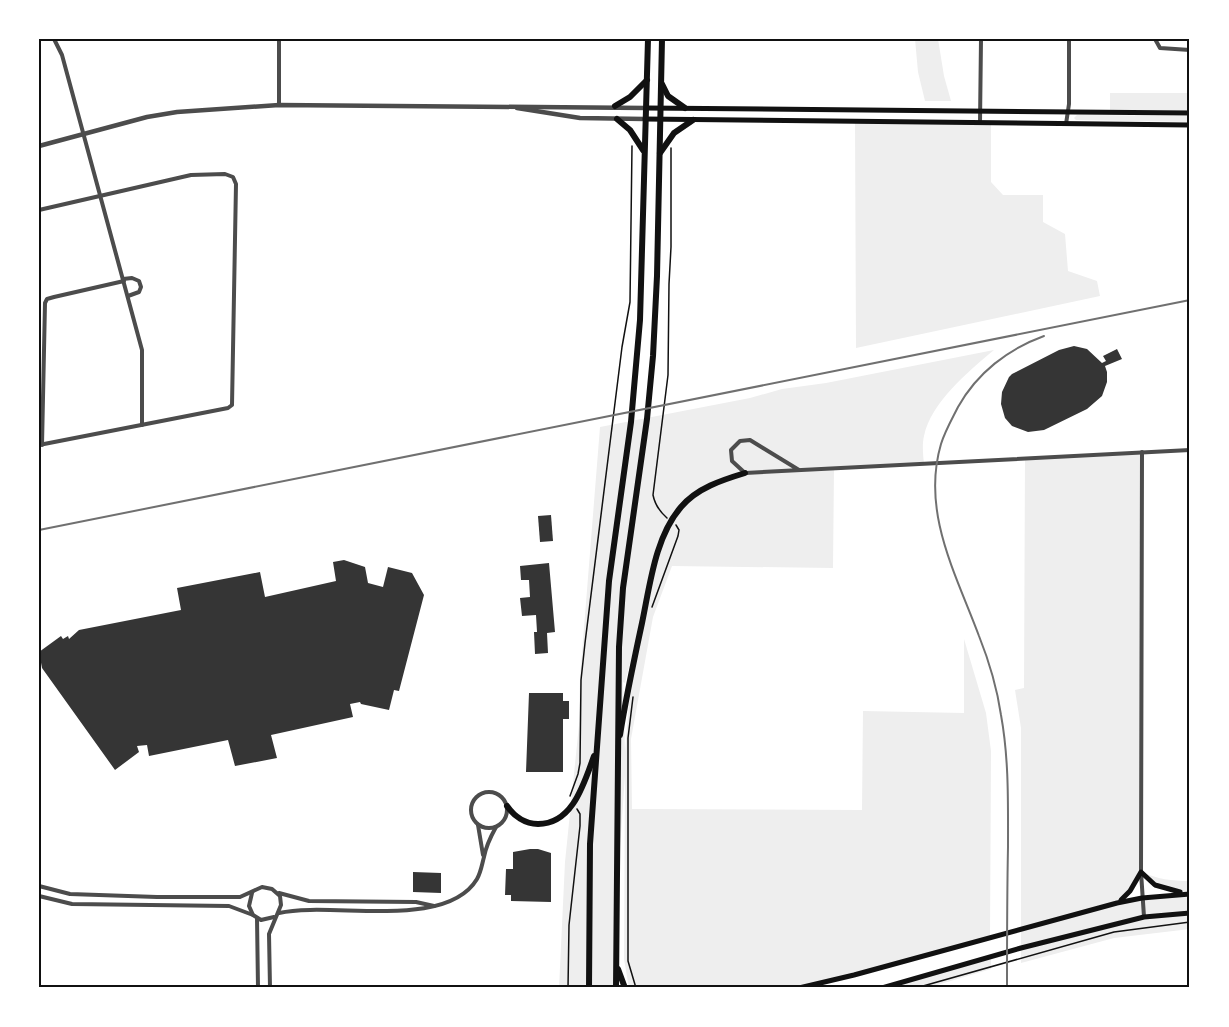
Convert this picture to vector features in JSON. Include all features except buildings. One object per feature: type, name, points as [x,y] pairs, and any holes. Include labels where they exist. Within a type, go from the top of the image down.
[{"type":"main road","points":[[587,988],[590,844],[609,581],[638,358],[648,39]]},
{"type":"main road","points":[[616,988],[619,647],[623,588],[647,419],[653,356],[662,39]]},
{"type":"main road","points":[[615,106],[630,98],[647,80]]},
{"type":"main road","points":[[661,81],[668,96],[685,108]]},
{"type":"main road","points":[[646,108],[1190,112]]},
{"type":"main road","points":[[617,119],[630,130],[644,151]]},
{"type":"main road","points":[[645,120],[1190,125]]},
{"type":"main road","points":[[660,153],[674,133],[693,120]]},
{"type":"main road","points":[[617,762],[625,701],[654,569],[671,521],[693,495],[718,481],[745,473]]},
{"type":"main road","points":[[507,806],[512,814],[532,824],[545,824],[558,819],[572,805],[583,785],[596,750]]},
{"type":"main road","points":[[1117,903],[1126,897],[1141,872],[1155,885],[1189,894]]},
{"type":"main road","points":[[799,988],[1117,903],[1142,898],[1189,894]]},
{"type":"main road","points":[[882,988],[1021,948],[1144,917],[1190,913]]},
{"type":"main road","points":[[616,962],[625,988]]},
{"type":"street","points":[[54,39],[62,55],[142,350],[142,425]]},
{"type":"street","points":[[279,39],[279,105]]},
{"type":"street","points":[[980,123],[981,39]]},
{"type":"street","points":[[1066,124],[1069,39]]},
{"type":"street","points":[[1155,39],[1160,48],[1190,50]]},
{"type":"street","points":[[39,146],[147,117],[177,112],[279,105],[646,108]]},
{"type":"street","points":[[499,106],[580,118],[645,120]]},
{"type":"street","points":[[39,210],[191,175],[225,174],[233,177],[236,184],[232,405],[228,408],[41,445],[45,303],[47,299],[132,278],[139,281],[141,287],[139,292],[128,296]]},
{"type":"street","points":[[799,470],[756,443],[744,440],[736,443],[731,450],[734,464],[745,473],[1190,450]]},
{"type":"street","points":[[1142,452],[1141,872],[1144,917]]},
{"type":"street","points":[[39,896],[83,905],[229,906],[266,920],[294,910],[415,911],[435,907],[466,893],[478,878],[496,827],[505,819],[507,806],[502,796],[490,792],[474,799],[471,811],[478,825],[484,856]]},
{"type":"street","points":[[478,825],[496,827]]},
{"type":"street","points":[[39,886],[70,894],[100,896],[240,897],[256,889],[267,887],[309,901],[416,902],[435,907]]},
{"type":"street","points":[[270,988],[268,943],[281,900],[277,892]]},
{"type":"street","points":[[252,893],[249,906],[255,916],[258,988]]},
{"type":"path","points":[[568,988],[569,925],[580,814],[568,800],[580,763],[581,680],[594,561],[630,302],[632,145],[627,134],[630,130]]},
{"type":"path","points":[[916,988],[1114,932],[1190,922]]},
{"type":"shaded area","points":[[915,39],[938,39],[951,101],[925,101],[918,72]]},
{"type":"shaded area","points":[[1110,93],[1190,93],[1190,113],[1110,112]]},
{"type":"shaded area","points":[[1077,115],[1190,116],[1190,122],[1076,120],[1074,118]]},
{"type":"shaded area","points":[[855,121],[991,123],[991,182],[1003,195],[1043,195],[1043,222],[1065,234],[1068,271],[1097,281],[1100,296],[856,348]]},
{"type":"shaded area","points":[[994,350],[952,388],[934,411],[923,439],[924,464],[834,468],[833,568],[672,566],[653,617],[631,739],[632,809],[862,810],[863,711],[964,713],[964,639],[986,713],[991,751],[990,937],[799,988],[629,988],[624,959],[625,775],[616,908],[616,988],[589,988],[588,975],[585,988],[559,988],[565,862],[579,725],[580,678],[600,427],[750,398],[782,389],[826,383]],"holes":[[[650,584],[629,703],[625,752],[623,682],[625,683]]]},
{"type":"shaded area","points":[[1142,452],[1141,872],[1165,879],[1190,881],[1190,929],[1114,938],[1021,963],[1021,728],[1015,690],[1024,688],[1025,458]],"holes":[[[1141,872],[1155,885],[1184,894],[1119,902]]]},
{"type":"shaded area","points":[[991,957],[991,969],[927,988],[882,988]]},
{"type":"railway","points":[[39,530],[1190,300]]},
{"type":"railway","points":[[1007,988],[1008,798],[1004,732],[997,695],[983,645],[944,542],[935,494],[936,469],[941,444],[947,430],[958,407],[974,383],[1006,355],[1044,336]]}]
